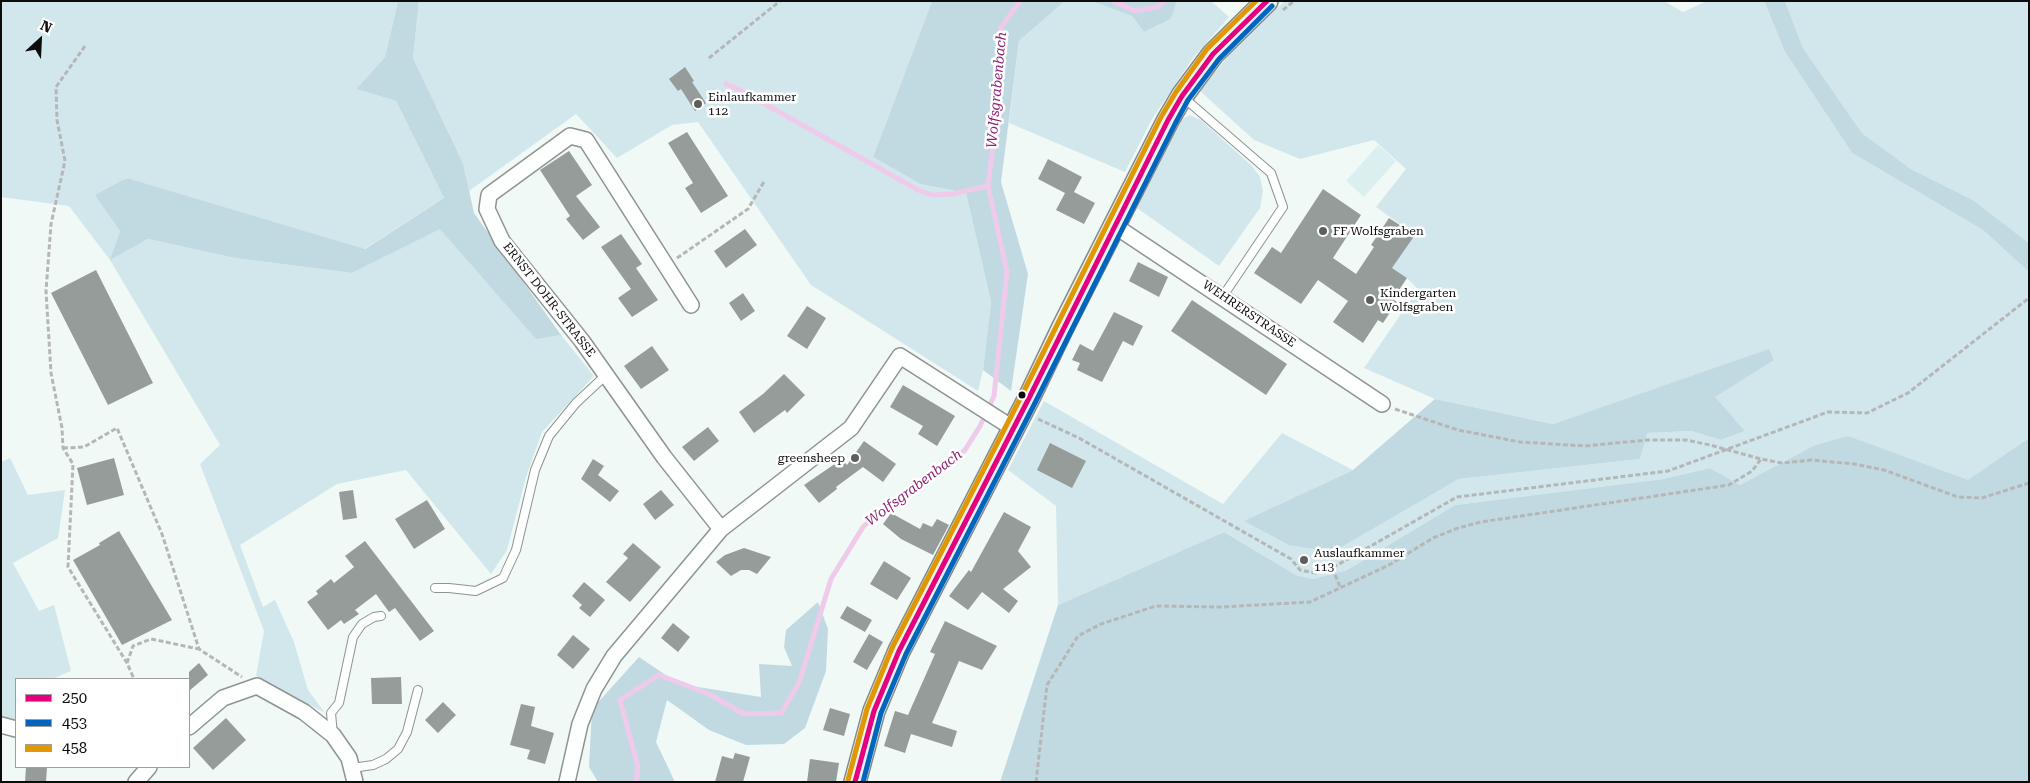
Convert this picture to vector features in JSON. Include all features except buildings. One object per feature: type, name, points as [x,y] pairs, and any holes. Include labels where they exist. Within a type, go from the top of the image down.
[{"type":"main road","points":[[855,782],[874,711],[899,651],[1018,420],[1168,120],[1182,96],[1213,54],[1267,1]]},
{"type":"street","name":"ERNST DOHR-STRASSE","points":[[691,305],[586,140],[570,136],[489,195],[487,209],[502,240],[582,341],[664,457],[721,529]]},
{"type":"street","name":"WEHRERSTRASSE","points":[[1115,226],[1223,296],[1382,404]]},
{"type":"street","points":[[567,782],[580,724],[594,688],[614,656],[721,529],[851,428],[900,356],[995,417],[1018,420]]},
{"type":"street","points":[[190,726],[223,698],[257,686],[304,712],[333,735],[349,758],[354,775]]},
{"type":"street","points":[[1,725],[15,729]]},
{"type":"street","points":[[136,782],[148,768]]},
{"type":"lane","points":[[1182,96],[1271,173],[1283,207],[1223,296]]},
{"type":"lane","points":[[435,588],[476,591],[503,578],[516,550],[535,470],[549,436],[576,403],[606,375]]},
{"type":"lane","points":[[333,735],[331,714],[339,703],[353,637],[362,624],[374,617],[381,616]]},
{"type":"lane","points":[[354,775],[373,764],[386,760],[398,749],[406,732],[418,690]]},
{"type":"path","points":[[709,58],[780,1]]},
{"type":"path","points":[[85,46],[56,88],[57,120],[65,162],[51,224],[46,291],[51,373],[62,428],[63,448],[73,464],[68,567],[127,663],[134,678]]},
{"type":"path","points":[[666,265],[748,209],[764,180]]},
{"type":"path","points":[[1018,420],[1088,443],[1291,558],[1300,570],[1316,573],[1332,568],[1457,497],[1668,471],[1828,412],[1867,413],[1908,393],[2029,298]]},
{"type":"path","points":[[1382,404],[1415,417],[1458,430],[1520,442],[1585,446],[1686,440],[1782,463],[1811,460],[1854,464],[1884,470],[1958,497],[1982,498],[2029,483]]},
{"type":"path","points":[[63,448],[84,446],[117,428],[162,534],[199,650]]},
{"type":"path","points":[[1036,782],[1047,685],[1078,636],[1101,624],[1156,606],[1222,608],[1310,602],[1389,565],[1433,538],[1458,528],[1481,522],[1729,485],[1752,471],[1761,459]]},
{"type":"path","points":[[1332,568],[1341,589]]},
{"type":"path","points":[[127,663],[133,646],[151,639],[199,650],[257,686]]},
{"type":"shaded area","points":[[1,1],[398,1],[385,57],[356,89],[396,101],[444,198],[364,249],[126,178],[120,231],[111,259],[148,239],[235,258],[352,273],[440,228],[536,338],[561,335],[594,376],[542,432],[526,477],[507,550],[491,574],[406,470],[337,484],[240,545],[263,607],[275,600],[294,642],[308,690],[325,713],[256,676],[264,631],[200,464],[220,445],[110,260],[69,206],[1,197]]},
{"type":"shaded area","points":[[398,1],[419,1],[413,58],[463,163],[474,213],[561,335],[536,339],[440,229],[352,273],[235,258],[148,239],[110,260],[120,231],[95,195],[127,178],[365,249],[444,198],[396,101],[356,89],[385,57]]},
{"type":"shaded area","points":[[419,1],[932,1],[873,157],[920,184],[966,193],[991,302],[983,370],[978,391],[811,285],[698,122],[672,125],[617,158],[576,114],[469,191],[463,163],[413,58]]},
{"type":"shaded area","points":[[932,1],[1065,1],[1019,41],[1001,182],[1028,274],[1011,391],[983,370],[991,302],[966,193],[920,184],[873,157]]},
{"type":"shaded area","points":[[1065,1],[1091,1],[1132,16],[1144,32],[1171,19],[1177,1],[1211,1],[1229,17],[1193,58],[1152,119],[1125,172],[1009,123],[1019,41]]},
{"type":"shaded area","points":[[1091,1],[1177,1],[1171,19],[1144,32],[1132,16]]},
{"type":"shaded area","points":[[1285,1],[1664,1],[1683,12],[1707,1],[1764,1],[1785,52],[1852,153],[1983,230],[2029,272],[2029,438],[1968,481],[1848,437],[1815,445],[1740,485],[1710,468],[1663,479],[1455,505],[1347,570],[1313,579],[1296,575],[1224,532],[1058,605],[1056,506],[1008,470],[1044,401],[1223,504],[1282,433],[1353,470],[1245,521],[1333,552],[1459,479],[1640,459],[1646,433],[1691,431],[1721,440],[1745,431],[1714,397],[1773,360],[1769,350],[1553,424],[1435,399],[1364,368],[1418,289],[1407,278],[1392,268],[1415,235],[1376,207],[1406,169],[1374,140],[1300,159],[1254,140],[1200,91],[1245,35]]},
{"type":"shaded area","points":[[1764,1],[1785,1],[1803,48],[1862,133],[1911,169],[1973,200],[2029,243],[2029,272],[1983,230],[1852,153],[1785,52]]},
{"type":"shaded area","points":[[1785,1],[2029,1],[2029,243],[1973,200],[1911,169],[1862,133],[1803,48]]},
{"type":"shaded area","points":[[1190,115],[1201,120],[1252,166],[1260,177],[1263,191],[1260,208],[1219,266],[1137,208],[1174,129],[1180,120]]},
{"type":"shaded area","points":[[1378,145],[1396,161],[1364,197],[1346,181]]},
{"type":"shaded area","points":[[1769,349],[1774,360],[1715,397],[1745,431],[1721,440],[1691,431],[1647,433],[1640,459],[1459,479],[1333,552],[1289,545],[1244,521],[1353,470],[1435,399],[1553,424]]},
{"type":"shaded area","points":[[1848,436],[1968,480],[2029,438],[2029,782],[1000,782],[1058,605],[1224,532],[1296,575],[1313,579],[1347,570],[1455,505],[1663,479],[1710,468],[1740,485],[1815,445]]},
{"type":"shaded area","points":[[10,458],[28,495],[65,490],[58,538],[13,563],[39,611],[54,605],[71,671],[54,678],[15,678],[15,724],[1,718],[1,462]]},
{"type":"shaded area","points":[[818,602],[828,629],[826,671],[805,728],[784,744],[746,745],[709,730],[667,700],[656,742],[675,782],[598,782],[589,767],[592,709],[639,657],[679,684],[761,697],[759,664],[792,666],[784,647],[786,630]]},
{"type":"waterway","name":"Wolfsgrabenbach","points":[[636,782],[638,767],[620,700],[659,675],[709,694],[744,714],[781,713],[799,683],[831,579],[863,527],[882,510],[938,473],[965,450],[980,426],[994,396],[1007,272],[988,186],[999,96],[1000,29],[1020,1]]},
{"type":"waterway","name":"Wolfsgrabenbach","points":[[1113,1],[1135,11],[1158,7],[1164,1]]},
{"type":"waterway","points":[[726,84],[740,90],[918,190],[932,195],[952,194],[988,186]]},
{"type":"transit line","name":"458","points":[[848,780],[867,709],[892,648],[1022,395],[1161,117],[1176,92],[1207,49],[1256,1]]},
{"type":"transit line","name":"250","points":[[855,782],[874,711],[899,651],[1029,398],[1168,120],[1182,96],[1213,54],[1267,1]]},
{"type":"transit line","name":"453","points":[[863,782],[881,713],[906,654],[1175,124],[1188,100],[1219,59],[1272,6]]},
{"type":"place","name":"Einlaufkammer 112","points":[[698,104]]},
{"type":"place","name":"FF Wolfsgraben","points":[[1323,231]]},
{"type":"place","name":"Kindergarten Wolfsgraben","points":[[1370,300]]},
{"type":"place","name":"greensheep","points":[[855,458]]},
{"type":"place","name":"Auslaufkammer 113","points":[[1304,560]]}]
